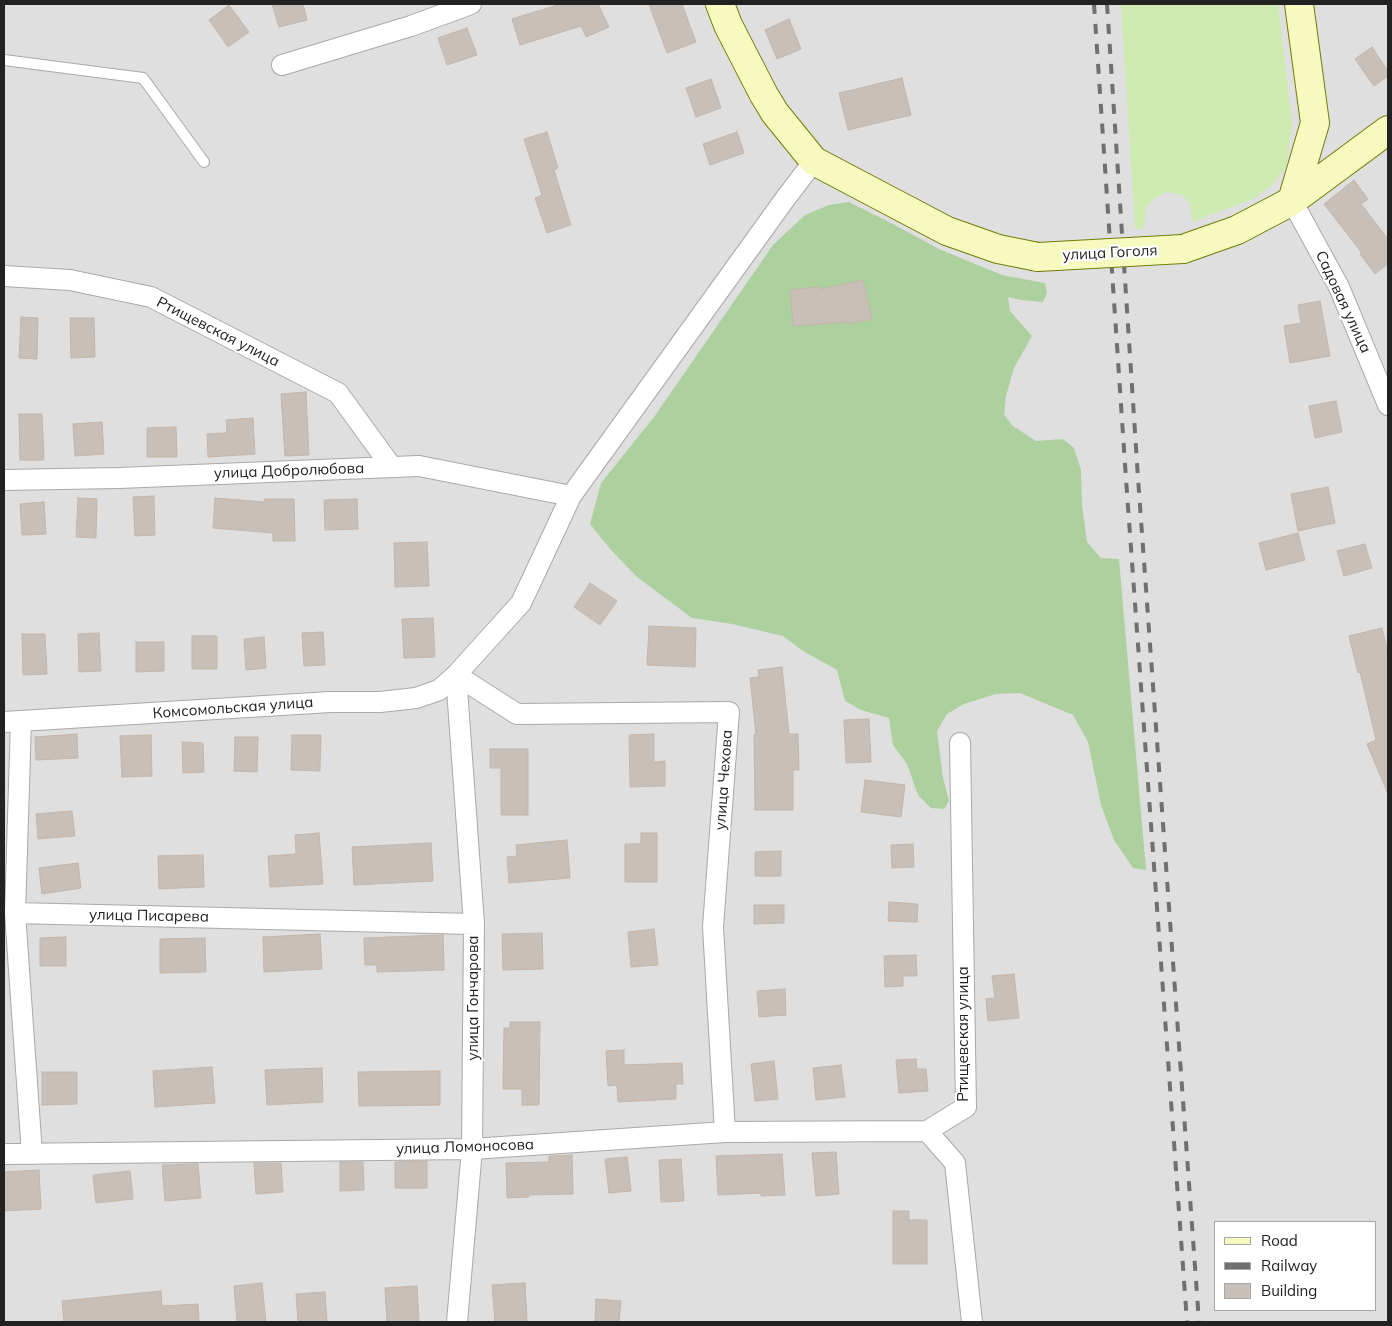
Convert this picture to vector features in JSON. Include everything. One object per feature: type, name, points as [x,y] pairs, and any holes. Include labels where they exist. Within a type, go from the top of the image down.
[{"type":"street","points":[[282,65],[410,26],[471,4]]},
{"type":"street","points":[[720,4],[728,25],[764,95],[775,113],[814,161]]},
{"type":"street","points":[[1292,201],[1315,122],[1299,4]]},
{"type":"street","name":"улица Гоголя","points":[[814,161],[947,231],[998,249],[1038,257],[1183,249],[1237,230],[1292,201],[1388,130]]},
{"type":"street","name":"Комсомольская улица","points":[[13,722],[330,702],[380,702],[416,698],[439,690],[456,675],[522,603],[571,496],[814,161]]},
{"type":"street","name":"Садовая улица","points":[[1292,201],[1339,287],[1388,405]]},
{"type":"street","name":"Ртищевская улица","points":[[4,276],[70,280],[151,297],[338,393],[391,466]]},
{"type":"street","name":"улица Добролюбова","points":[[4,480],[120,478],[420,466],[571,496]]},
{"type":"street","name":"улица Гончарова","points":[[456,675],[474,924],[472,1149],[457,1322]]},
{"type":"street","name":"улица Чехова","points":[[456,675],[518,714],[729,712],[712,927],[725,1132]]},
{"type":"street","points":[[13,722],[16,913],[32,1154]]},
{"type":"street","name":"Ртищевская улица","points":[[926,1131],[966,1107],[960,743]]},
{"type":"street","name":"улица Писарева","points":[[16,913],[474,924]]},
{"type":"street","points":[[926,1131],[955,1163],[972,1322]]},
{"type":"street","name":"улица Ломоносова","points":[[4,1154],[472,1149],[725,1132],[926,1131]]},
{"type":"lane","points":[[4,60],[143,78],[204,162]]},
{"type":"shaded area","points":[[4,4],[1388,4],[1388,1322],[4,1322]]},
{"type":"green space","points":[[1121,4],[1278,4],[1292,123],[1286,167],[1271,186],[1253,199],[1192,222],[1190,204],[1182,195],[1167,192],[1156,197],[1146,207],[1144,229],[1135,228]]},
{"type":"green space","points":[[849,202],[939,249],[1002,275],[1045,283],[1047,293],[1043,302],[1008,297],[1010,311],[1032,336],[1014,368],[1006,396],[1004,415],[1013,426],[1036,441],[1063,439],[1074,448],[1081,470],[1082,505],[1087,542],[1101,558],[1119,559],[1146,870],[1133,868],[1114,840],[1101,805],[1088,742],[1073,715],[1020,693],[996,694],[964,704],[947,714],[937,731],[943,778],[949,801],[944,809],[931,808],[918,795],[907,764],[893,745],[889,718],[861,710],[845,701],[837,670],[803,651],[783,636],[732,624],[692,618],[637,577],[611,550],[590,524],[601,483],[654,417],[773,245],[805,215],[829,205]]},
{"type":"building","points":[[272,4],[303,4],[307,20],[279,27]]},
{"type":"building","points":[[561,4],[598,4],[609,27],[586,37],[581,26],[520,45],[512,19]]},
{"type":"building","points":[[649,4],[682,4],[696,42],[667,53]]},
{"type":"building","points":[[229,5],[249,32],[228,47],[209,20]]},
{"type":"building","points":[[789,19],[801,49],[777,59],[765,30]]},
{"type":"building","points":[[467,28],[477,55],[447,65],[438,38]]},
{"type":"building","points":[[1372,47],[1388,71],[1388,76],[1374,86],[1355,59]]},
{"type":"building","points":[[902,78],[911,115],[848,130],[839,93]]},
{"type":"building","points":[[711,79],[721,108],[696,117],[686,88]]},
{"type":"building","points":[[547,132],[558,168],[554,170],[571,225],[547,233],[535,198],[542,195],[524,139]]},
{"type":"building","points":[[737,132],[744,153],[710,165],[703,144]]},
{"type":"building","points":[[1354,180],[1368,199],[1361,204],[1388,239],[1388,264],[1375,274],[1360,254],[1362,253],[1324,204]]},
{"type":"building","points":[[863,280],[872,319],[847,324],[847,322],[793,326],[790,290],[820,287],[821,289]]},
{"type":"building","points":[[1320,301],[1330,356],[1290,363],[1284,326],[1301,323],[1298,305]]},
{"type":"building","points":[[21,317],[38,318],[37,359],[19,358]]},
{"type":"building","points":[[70,318],[94,318],[95,357],[71,358]]},
{"type":"building","points":[[306,392],[309,455],[285,456],[281,394]]},
{"type":"building","points":[[1336,401],[1342,432],[1315,438],[1309,406]]},
{"type":"building","points":[[19,414],[42,414],[44,460],[20,460]]},
{"type":"building","points":[[253,418],[255,454],[208,457],[207,434],[227,433],[226,420]]},
{"type":"building","points":[[102,422],[104,454],[75,456],[73,424]]},
{"type":"building","points":[[176,427],[177,457],[147,457],[147,428]]},
{"type":"building","points":[[1328,487],[1335,523],[1298,531],[1291,494]]},
{"type":"building","points":[[154,496],[155,535],[135,536],[133,497]]},
{"type":"building","points":[[78,498],[97,499],[96,538],[76,537]]},
{"type":"building","points":[[215,498],[265,502],[264,499],[294,499],[295,541],[273,541],[273,533],[213,528]]},
{"type":"building","points":[[357,499],[358,529],[325,530],[324,500]]},
{"type":"building","points":[[44,502],[46,534],[22,535],[20,504]]},
{"type":"building","points":[[1298,533],[1305,560],[1266,570],[1259,543]]},
{"type":"building","points":[[427,542],[429,586],[395,587],[394,543]]},
{"type":"building","points":[[1365,544],[1372,568],[1344,576],[1337,551]]},
{"type":"building","points":[[590,583],[617,601],[600,625],[574,607]]},
{"type":"building","points":[[433,618],[435,657],[404,658],[402,619]]},
{"type":"building","points":[[649,626],[696,628],[695,667],[647,665]]},
{"type":"building","points":[[1382,628],[1388,652],[1388,794],[1367,744],[1376,740],[1360,672],[1358,673],[1349,636]]},
{"type":"building","points":[[323,632],[325,665],[304,666],[302,633]]},
{"type":"building","points":[[99,633],[101,671],[79,672],[78,634]]},
{"type":"building","points":[[22,634],[45,634],[47,674],[23,675]]},
{"type":"building","points":[[192,636],[217,636],[217,669],[192,669]]},
{"type":"building","points":[[264,637],[266,668],[246,670],[244,639]]},
{"type":"building","points":[[136,642],[164,642],[164,671],[136,672]]},
{"type":"building","points":[[782,667],[789,734],[798,734],[799,770],[793,770],[793,810],[755,810],[754,735],[756,735],[750,678],[759,677],[758,670]]},
{"type":"building","points":[[869,719],[871,762],[846,763],[844,720]]},
{"type":"building","points":[[77,734],[78,758],[36,760],[35,737]]},
{"type":"building","points":[[654,734],[654,762],[665,761],[665,786],[630,787],[629,735]]},
{"type":"building","points":[[151,735],[152,776],[122,777],[120,736]]},
{"type":"building","points":[[292,735],[321,735],[320,771],[291,770]]},
{"type":"building","points":[[235,737],[258,737],[257,772],[234,771]]},
{"type":"building","points":[[182,742],[203,743],[204,772],[183,773]]},
{"type":"building","points":[[490,749],[528,749],[528,815],[501,815],[501,768],[490,768]]},
{"type":"building","points":[[865,780],[905,785],[901,817],[861,812]]},
{"type":"building","points":[[72,811],[75,836],[38,839],[36,814]]},
{"type":"building","points":[[319,833],[323,884],[270,887],[268,856],[296,854],[295,835]]},
{"type":"building","points":[[641,833],[657,833],[657,882],[625,882],[625,844],[641,844]]},
{"type":"building","points":[[567,840],[570,878],[509,883],[507,857],[517,856],[516,845]]},
{"type":"building","points":[[431,843],[433,881],[354,885],[352,847]]},
{"type":"building","points":[[913,844],[914,867],[892,868],[891,845]]},
{"type":"building","points":[[781,851],[781,876],[755,876],[755,852]]},
{"type":"building","points":[[203,855],[204,887],[159,889],[158,856]]},
{"type":"building","points":[[78,863],[81,888],[42,894],[39,868]]},
{"type":"building","points":[[889,902],[918,904],[917,922],[888,921]]},
{"type":"building","points":[[754,905],[784,905],[784,923],[754,924]]},
{"type":"building","points":[[654,929],[658,965],[631,967],[628,932]]},
{"type":"building","points":[[542,933],[543,969],[503,970],[502,934]]},
{"type":"building","points":[[320,934],[322,969],[264,972],[263,937]]},
{"type":"building","points":[[443,935],[444,970],[377,972],[377,965],[365,965],[364,938]]},
{"type":"building","points":[[66,937],[66,966],[40,966],[40,938]]},
{"type":"building","points":[[205,938],[206,972],[160,973],[160,939]]},
{"type":"building","points":[[916,955],[917,976],[903,976],[903,986],[885,987],[884,956]]},
{"type":"building","points":[[1014,974],[1019,1018],[988,1021],[986,999],[995,998],[992,976]]},
{"type":"building","points":[[785,989],[786,1015],[759,1017],[757,991]]},
{"type":"building","points":[[510,1022],[540,1022],[539,1105],[522,1105],[522,1089],[503,1089],[504,1028],[510,1028]]},
{"type":"building","points":[[624,1050],[624,1065],[682,1063],[683,1084],[676,1084],[676,1099],[618,1102],[617,1085],[608,1086],[606,1051]]},
{"type":"building","points":[[916,1059],[917,1069],[926,1069],[928,1091],[899,1093],[896,1060]]},
{"type":"building","points":[[774,1061],[778,1099],[755,1101],[751,1064]]},
{"type":"building","points":[[841,1065],[845,1097],[816,1100],[813,1068]]},
{"type":"building","points":[[212,1067],[215,1103],[155,1107],[153,1071]]},
{"type":"building","points":[[322,1068],[323,1102],[267,1105],[265,1070]]},
{"type":"building","points":[[440,1071],[440,1105],[359,1106],[358,1072]]},
{"type":"building","points":[[42,1072],[77,1072],[77,1104],[42,1105]]},
{"type":"building","points":[[836,1152],[839,1194],[816,1196],[812,1153]]},
{"type":"building","points":[[782,1154],[785,1195],[761,1196],[761,1193],[718,1195],[716,1156]]},
{"type":"building","points":[[572,1155],[573,1194],[529,1195],[529,1197],[507,1198],[506,1163],[549,1162],[549,1156]]},
{"type":"building","points":[[627,1157],[631,1191],[609,1193],[605,1159]]},
{"type":"building","points":[[681,1159],[684,1201],[661,1202],[659,1160]]},
{"type":"building","points":[[427,1161],[427,1188],[395,1188],[395,1162]]},
{"type":"building","points":[[340,1162],[363,1162],[364,1190],[340,1191]]},
{"type":"building","points":[[254,1163],[281,1163],[283,1192],[256,1194]]},
{"type":"building","points":[[198,1164],[201,1198],[165,1201],[162,1165]]},
{"type":"building","points":[[39,1170],[41,1209],[4,1211],[4,1172]]},
{"type":"building","points":[[130,1171],[133,1199],[96,1203],[93,1175]]},
{"type":"building","points":[[893,1211],[909,1211],[909,1220],[927,1220],[927,1264],[893,1264]]},
{"type":"building","points":[[262,1283],[266,1322],[237,1322],[234,1286]]},
{"type":"building","points":[[525,1283],[527,1322],[495,1322],[492,1285]]},
{"type":"building","points":[[417,1286],[419,1322],[387,1322],[385,1288]]},
{"type":"building","points":[[161,1291],[162,1306],[198,1304],[199,1322],[64,1322],[62,1301]]},
{"type":"building","points":[[325,1292],[327,1322],[298,1322],[296,1294]]},
{"type":"building","points":[[596,1299],[621,1301],[619,1322],[595,1322]]},
{"type":"railway","points":[[1094,4],[1126,479],[1187,1322]]},
{"type":"railway","points":[[1107,4],[1138,478],[1199,1322]]}]
